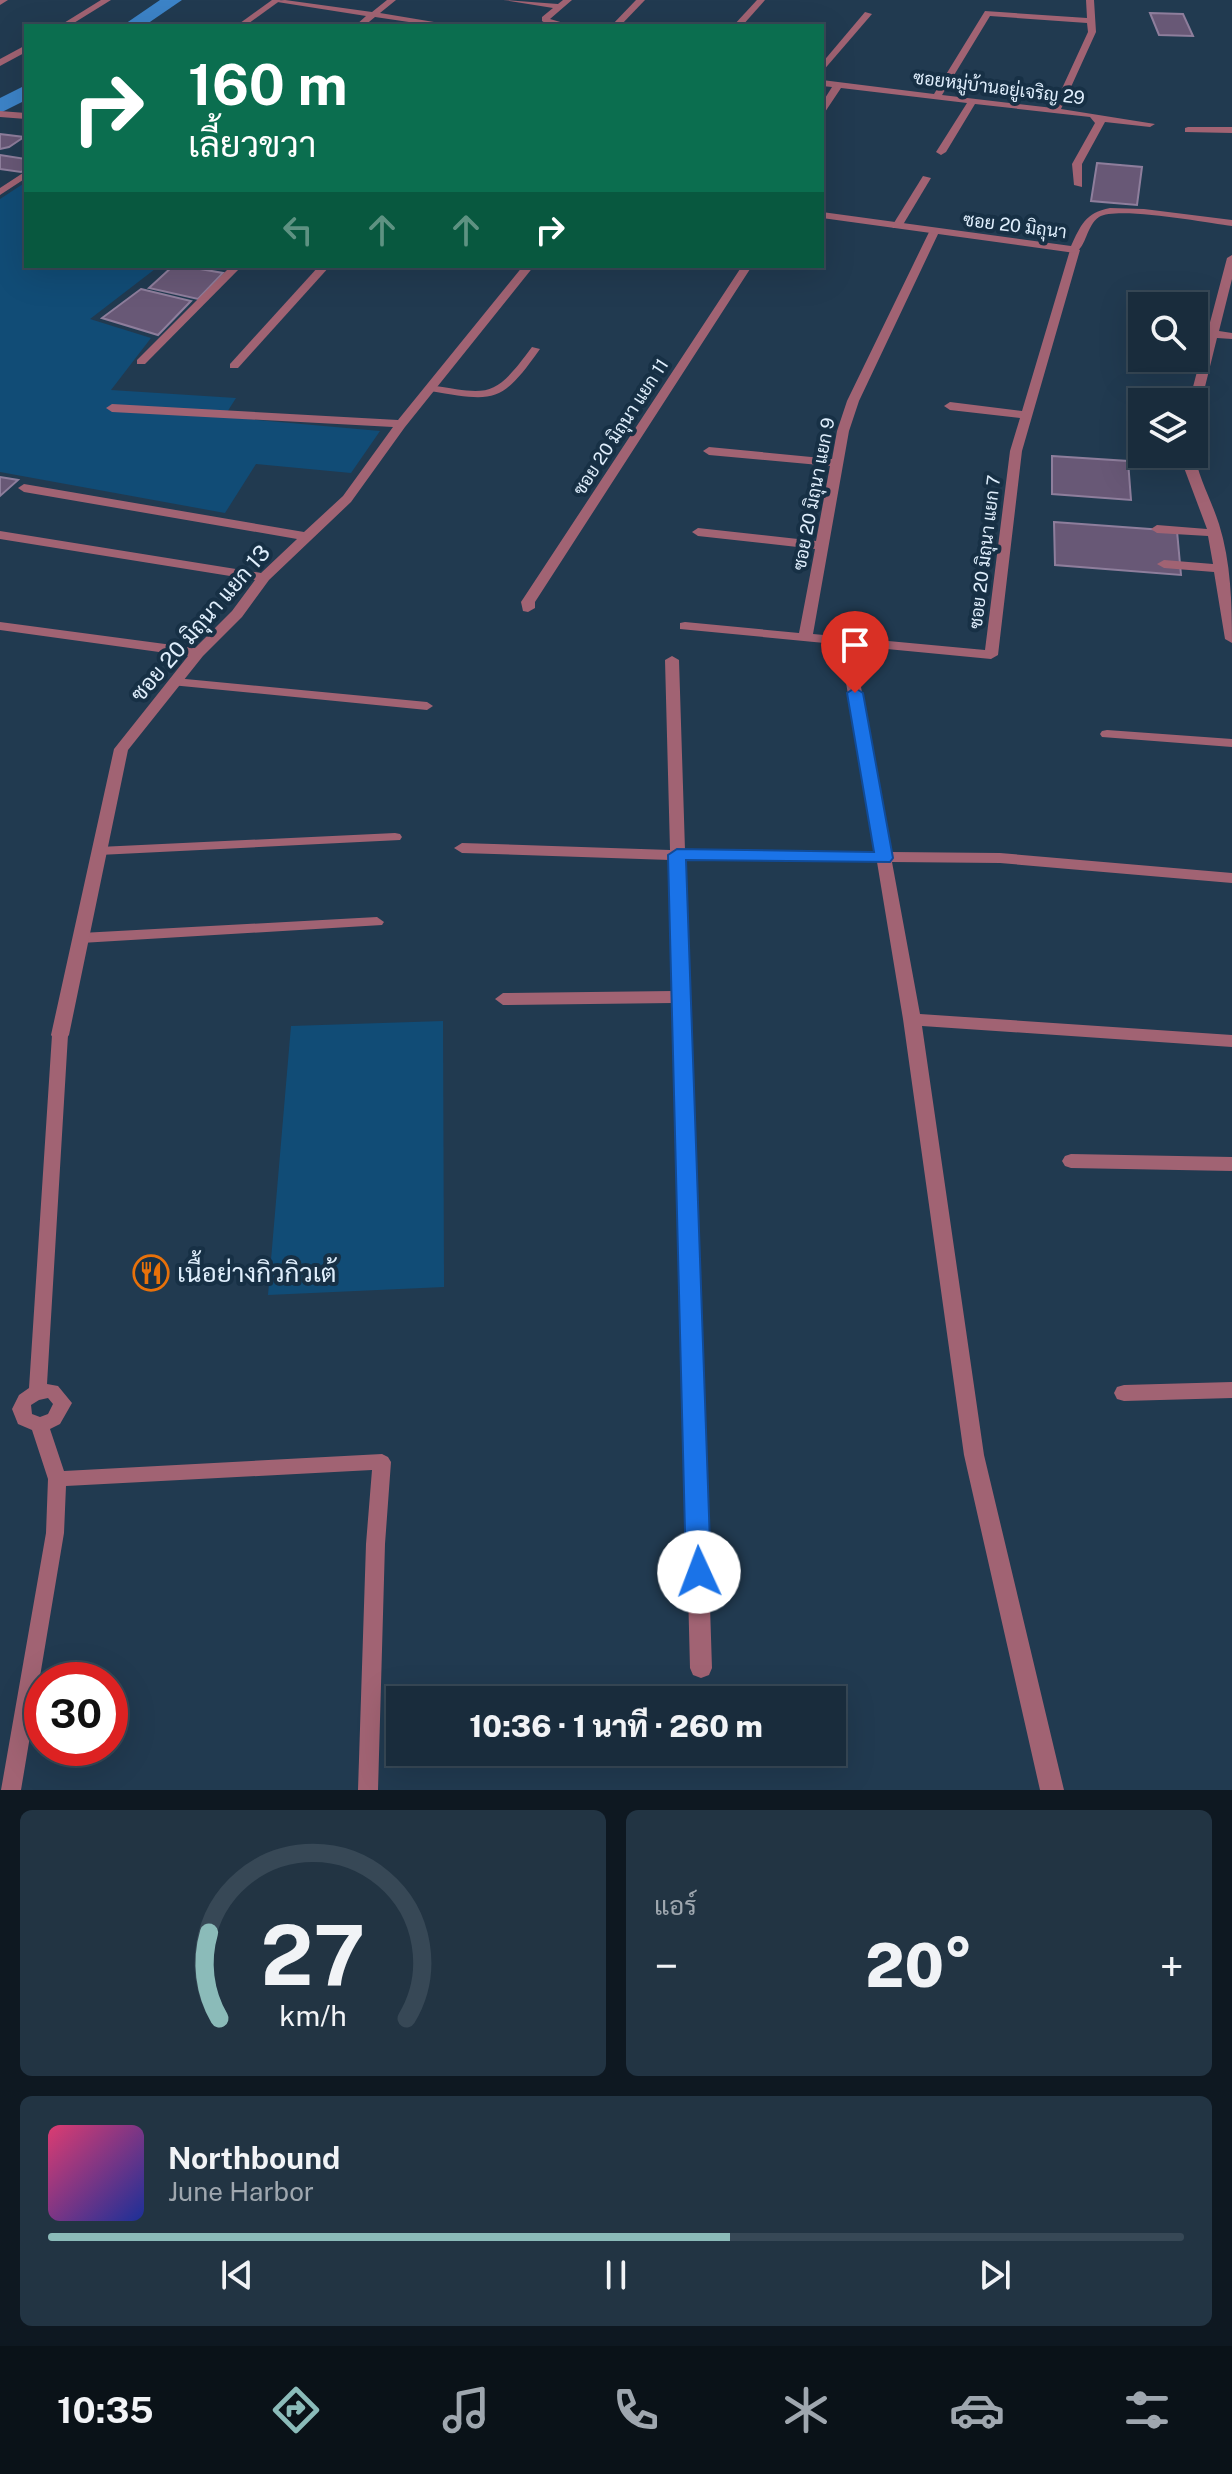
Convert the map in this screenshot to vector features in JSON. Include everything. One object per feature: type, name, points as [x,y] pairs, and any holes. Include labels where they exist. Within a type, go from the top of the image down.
[{"type":"street","points":[[66,24],[107,0]]},
{"type":"street","points":[[362,24],[392,0]]},
{"type":"street","points":[[507,0],[560,7]]},
{"type":"street","points":[[558,24],[546,22],[545,19],[568,0]]},
{"type":"street","points":[[617,24],[641,0]]},
{"type":"street","points":[[739,24],[761,0]]},
{"type":"street","points":[[1056,110],[1089,38],[1090,0]]},
{"type":"street","points":[[243,24],[276,1],[441,24]]},
{"type":"street","points":[[936,97],[985,15],[993,13],[1091,21]]},
{"type":"street","points":[[824,67],[868,14]]},
{"type":"street","points":[[0,63],[24,49]]},
{"type":"street","name":"ซอยหมู่บ้านอยู่เจริญ 29","points":[[824,83],[1056,110],[1100,119],[1077,164],[1079,185]]},
{"type":"street","points":[[824,107],[838,85]]},
{"type":"street","points":[[941,152],[972,102]]},
{"type":"street","points":[[0,114],[22,115]]},
{"type":"street","points":[[1100,119],[1150,124]]},
{"type":"street","points":[[1188,130],[1232,130]]},
{"type":"street","points":[[1,190],[24,175]]},
{"type":"street","points":[[897,226],[926,178]]},
{"type":"street","name":"ซอย 20 มิถุนา","points":[[824,215],[1075,250],[1089,221],[1098,213],[1131,212],[1232,223]]},
{"type":"street","name":"ซอย 20 มิถุนา แยก 9","points":[[805,638],[843,431],[853,401],[934,232]]},
{"type":"street","name":"ซอย 20 มิถุนา แยก 7","points":[[685,626],[991,655],[1016,451],[1075,250]]},
{"type":"street","points":[[1198,388],[1232,258]]},
{"type":"street","points":[[141,362],[235,268]]},
{"type":"street","points":[[234,366],[323,268]]},
{"type":"street","name":"ซอย 20 มิถุนา แยก 13","points":[[60,1035],[121,749],[198,653],[237,614],[264,577],[347,499],[401,424],[527,268]]},
{"type":"street","name":"ซอย 20 มิถุนา แยก 11","points":[[528,608],[528,602],[746,268]]},
{"type":"street","points":[[1211,334],[1232,336]]},
{"type":"street","points":[[950,406],[1026,415]]},
{"type":"street","points":[[112,408],[401,424]]},
{"type":"street","points":[[709,451],[838,463]]},
{"type":"street","points":[[1190,468],[1223,560],[1232,639]]},
{"type":"street","points":[[24,488],[309,537]]},
{"type":"street","points":[[1157,529],[1214,533]]},
{"type":"street","points":[[698,532],[822,546]]},
{"type":"street","points":[[0,535],[264,577]]},
{"type":"street","points":[[1164,564],[1223,560]]},
{"type":"street","points":[[0,626],[198,653]]},
{"type":"street","points":[[672,660],[701,1668]]},
{"type":"street","points":[[850,665],[912,1019],[974,1455],[1052,1790]]},
{"type":"street","points":[[1107,734],[1232,743]]},
{"type":"street","points":[[462,848],[677,855],[1000,858],[1232,878]]},
{"type":"street","points":[[503,999],[681,997]]},
{"type":"street","points":[[912,1019],[1232,1041]]},
{"type":"street","points":[[1071,1161],[1232,1164]]},
{"type":"street","points":[[1124,1393],[1232,1390]]},
{"type":"lane","points":[[430,388],[468,393],[493,392],[503,388],[535,349]]},
{"type":"lane","points":[[175,682],[427,706]]},
{"type":"lane","points":[[99,851],[395,837]]},
{"type":"lane","points":[[81,938],[377,922]]},
{"type":"lane","points":[[38,1392],[60,1035]]},
{"type":"lane","points":[[52,1391],[63,1403],[54,1419],[40,1425],[28,1423],[21,1409],[26,1399],[38,1392],[52,1391]]},
{"type":"lane","points":[[11,1790],[55,1533],[57,1479],[40,1425]]},
{"type":"lane","points":[[57,1479],[382,1462],[375,1522],[373,1730],[368,1790]]},
{"type":"shaded area","points":[[24,183],[24,268],[156,268],[90,319],[151,338],[111,390],[236,398],[224,417],[380,431],[351,473],[256,464],[225,513],[0,472],[0,199]]},
{"type":"shaded area","points":[[443,1021],[444,1287],[268,1295],[291,1026]]},
{"type":"building","points":[[1150,13],[1183,14],[1193,36],[1159,35]]},
{"type":"building","points":[[0,134],[24,137],[0,149]]},
{"type":"building","points":[[0,155],[24,159],[24,170],[21,172],[0,169]]},
{"type":"building","points":[[1097,163],[1142,167],[1137,205],[1091,201]]},
{"type":"building","points":[[171,268],[223,273],[198,299],[149,288]]},
{"type":"building","points":[[141,289],[191,301],[158,335],[102,318]]},
{"type":"building","points":[[1052,456],[1128,461],[1131,500],[1052,494]]},
{"type":"building","points":[[0,477],[18,480],[0,496]]},
{"type":"building","points":[[1054,522],[1177,531],[1181,575],[1055,565]]},
{"type":"waterway","points":[[134,24],[173,0]]},
{"type":"waterway","points":[[0,107],[24,92]]},
{"type":"place","name":"เนื้อย่างกิวกิวเต้","points":[[151,1273]]},
{"type":"route","points":[[699,1572],[677,855],[884,858],[855,693]]}]
